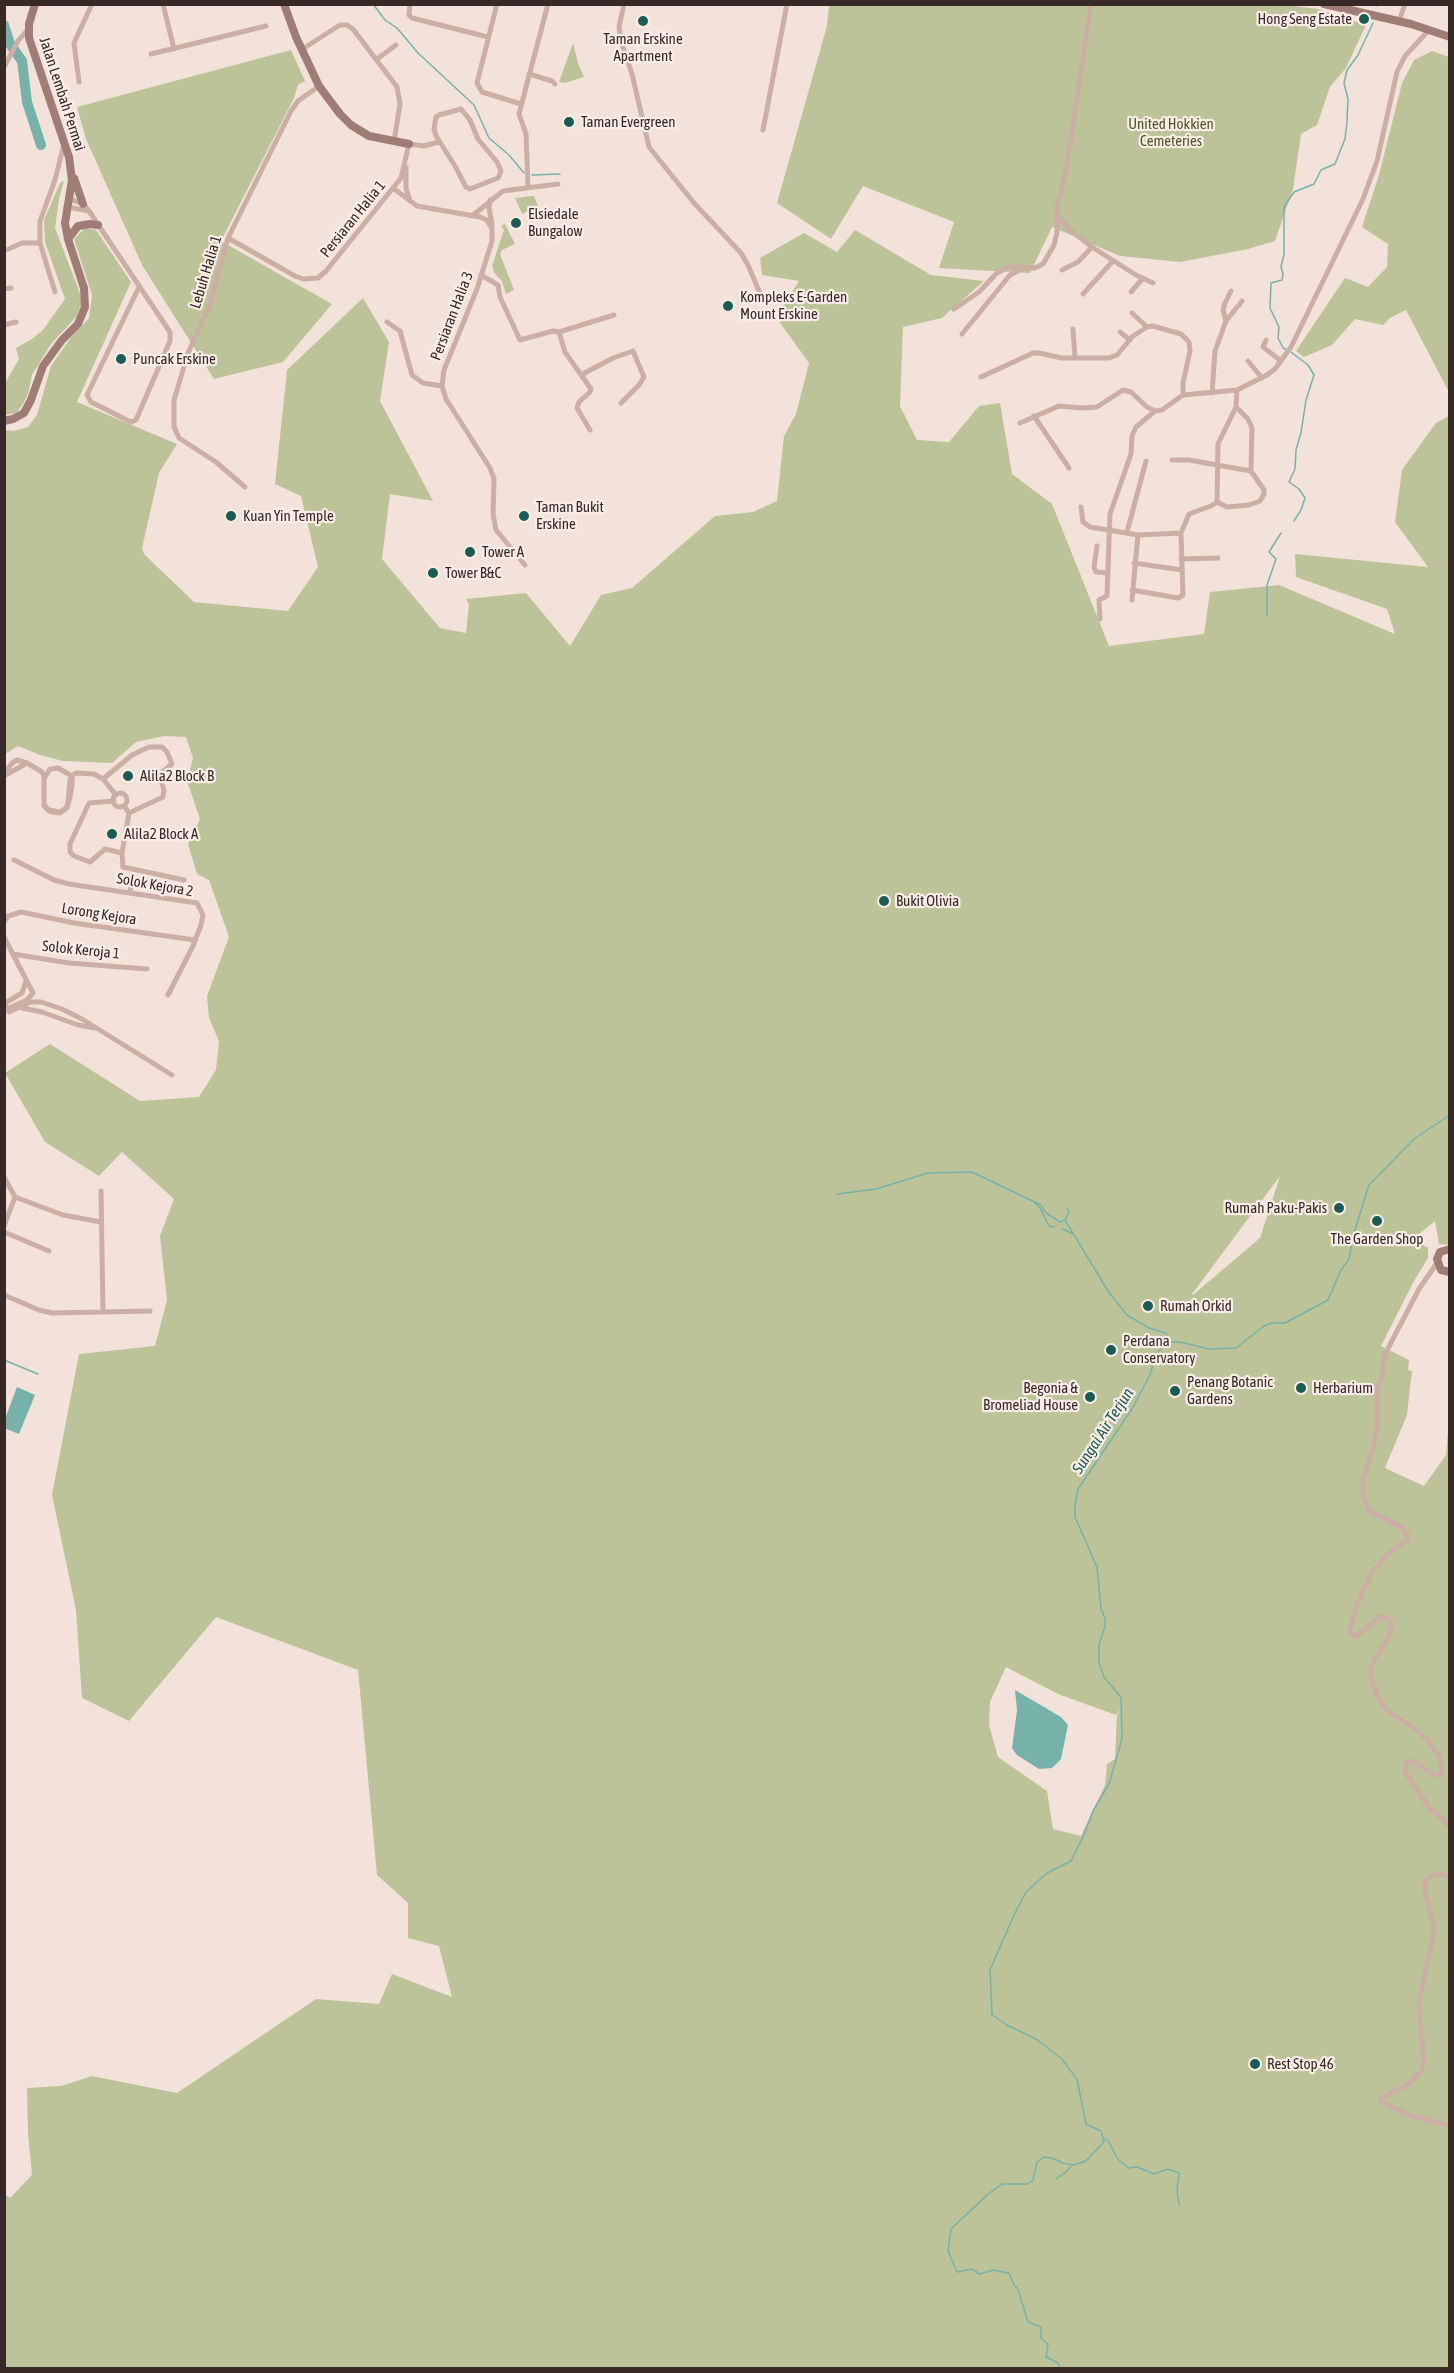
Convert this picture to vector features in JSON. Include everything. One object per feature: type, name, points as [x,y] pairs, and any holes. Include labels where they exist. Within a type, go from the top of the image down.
[{"type":"main road","points":[[28,28],[35,4]]},
{"type":"main road","points":[[284,4],[301,50],[319,86],[336,110],[369,136],[409,144]]},
{"type":"main road","points":[[1324,4],[1399,21],[1449,37]]},
{"type":"main road","name":"Jalan Lembah Permai","points":[[4,421],[14,419],[24,413],[43,366],[83,316],[86,296],[65,223],[72,171],[65,143],[31,47],[28,28]]},
{"type":"main road","points":[[72,171],[86,207]]},
{"type":"main road","points":[[68,239],[82,224],[98,225]]},
{"type":"main road","points":[[1449,1249],[1440,1252],[1437,1263],[1441,1270],[1449,1272]]},
{"type":"street","points":[[79,82],[74,43],[92,4]]},
{"type":"street","points":[[163,4],[174,49]]},
{"type":"street","points":[[410,4],[409,15],[412,18],[488,37]]},
{"type":"street","points":[[497,4],[477,80],[478,87],[482,92],[521,104]]},
{"type":"street","points":[[528,187],[526,134],[519,117],[548,4]]},
{"type":"street","points":[[624,4],[619,27],[621,41],[632,74],[649,147],[694,203],[741,253],[762,298]]},
{"type":"street","points":[[763,130],[787,4]]},
{"type":"street","points":[[954,309],[979,292],[997,273],[1008,267],[1035,268],[1043,264],[1054,245],[1058,232],[1056,214],[1081,79],[1091,4]]},
{"type":"street","points":[[1399,21],[1405,4]]},
{"type":"street","points":[[301,50],[337,26],[344,24],[353,29],[394,80],[399,93],[394,142]]},
{"type":"street","points":[[151,54],[266,26]]},
{"type":"street","points":[[4,67],[28,28]]},
{"type":"street","points":[[1100,619],[1099,600],[1107,596],[1110,514],[1131,454],[1132,436],[1136,427],[1155,411],[1162,410],[1184,395],[1237,390],[1262,378],[1275,369],[1286,355],[1363,199],[1377,161],[1397,72],[1405,56],[1429,30]]},
{"type":"street","points":[[378,59],[396,45]]},
{"type":"street","points":[[529,74],[555,84]]},
{"type":"street","name":"Lebuh Halia 1","points":[[245,487],[216,462],[179,438],[174,427],[174,400],[177,384],[209,307],[228,238],[291,111],[298,101],[319,86]]},
{"type":"street","points":[[461,110],[470,120],[478,139],[497,162],[501,174],[498,178],[468,188],[439,142],[434,129],[436,117],[449,111],[461,110]]},
{"type":"street","points":[[409,144],[428,146],[439,142]]},
{"type":"street","points":[[55,292],[40,243],[40,221],[65,143]]},
{"type":"street","name":"Persiaran Halia 1","points":[[228,238],[295,276],[303,279],[318,278],[401,178],[409,144]]},
{"type":"street","points":[[405,162],[406,188],[411,203]]},
{"type":"street","points":[[472,216],[503,191],[558,184]]},
{"type":"street","points":[[393,188],[411,203],[421,207],[487,220],[493,231]]},
{"type":"street","points":[[68,198],[86,207],[139,287],[157,309],[170,332],[170,341],[136,420],[131,422],[91,402],[87,395],[139,287]]},
{"type":"street","points":[[490,200],[493,231]]},
{"type":"street","points":[[66,207],[86,207]]},
{"type":"street","points":[[1056,214],[1058,219],[1092,247],[1153,283]]},
{"type":"street","name":"Persiaran Halia 3","points":[[442,387],[444,370],[482,275],[493,231]]},
{"type":"street","points":[[4,251],[22,243],[40,243]]},
{"type":"street","points":[[1062,270],[1078,262],[1092,247]]},
{"type":"street","points":[[1083,294],[1113,261]]},
{"type":"street","points":[[962,334],[1010,275],[1024,268]]},
{"type":"street","points":[[482,275],[498,285],[500,297],[520,340],[553,331],[559,332],[614,315]]},
{"type":"street","points":[[1131,292],[1143,278]]},
{"type":"street","points":[[1226,321],[1223,310],[1231,291]]},
{"type":"street","points":[[1212,393],[1215,351],[1226,321],[1242,301]]},
{"type":"street","points":[[1132,313],[1147,327]]},
{"type":"street","points":[[4,325],[16,322]]},
{"type":"street","points":[[387,322],[400,331],[412,375],[423,383],[442,387],[446,399],[490,468],[494,479],[496,530],[525,565]]},
{"type":"street","points":[[981,376],[1033,353],[1075,358],[1109,358],[1117,355],[1130,340],[1147,327],[1153,326],[1175,331],[1189,342],[1190,351],[1183,383],[1184,395]]},
{"type":"street","points":[[1073,329],[1075,358]]},
{"type":"street","points":[[559,332],[565,352],[591,390],[579,402],[577,408],[590,430]]},
{"type":"street","points":[[1120,332],[1130,340]]},
{"type":"street","points":[[1266,340],[1263,347],[1281,361]]},
{"type":"street","points":[[582,375],[613,358],[633,351],[644,377],[621,403]]},
{"type":"street","points":[[1248,361],[1262,378]]},
{"type":"street","points":[[1020,423],[1059,406],[1092,409],[1123,390],[1131,392],[1155,411]]},
{"type":"street","points":[[1217,502],[1218,444],[1236,407],[1237,390]]},
{"type":"street","points":[[1217,502],[1227,507],[1248,505],[1260,501],[1264,490],[1251,471],[1252,428],[1248,419],[1236,407]]},
{"type":"street","points":[[1034,416],[1069,468]]},
{"type":"street","points":[[1172,460],[1189,460],[1251,471]]},
{"type":"street","points":[[1127,532],[1146,461]]},
{"type":"street","points":[[1132,590],[1180,598],[1183,593],[1181,533],[1189,514],[1217,502]]},
{"type":"street","points":[[1081,507],[1081,517],[1085,525],[1138,535],[1181,533]]},
{"type":"street","points":[[1132,600],[1138,535]]},
{"type":"street","points":[[1097,546],[1094,567],[1096,572],[1108,573]]},
{"type":"street","points":[[1181,559],[1218,558]]},
{"type":"street","points":[[1134,563],[1182,570]]},
{"type":"street","points":[[103,779],[132,755],[149,747],[157,746],[167,752],[172,764],[159,775],[164,790],[163,797],[129,813]]},
{"type":"street","points":[[4,775],[17,760],[42,772],[44,806],[53,812],[60,813],[67,808],[72,780],[72,776],[58,768],[50,770],[44,779],[44,805],[49,810],[55,812],[60,812],[66,808],[70,780],[76,773],[87,773],[103,779],[118,806],[124,806]]},
{"type":"street","points":[[122,853],[105,849],[90,862],[74,856],[70,852],[70,844],[89,803],[115,798],[122,793],[126,795],[127,802],[124,806]]},
{"type":"street","points":[[124,806],[129,813],[122,853],[122,864],[125,868],[184,879]]},
{"type":"street","name":"Solok Kejora 2","points":[[14,860],[54,880],[69,884],[197,903],[202,915],[195,940],[168,995]]},
{"type":"street","points":[[130,892],[132,875]]},
{"type":"street","name":"Lorong Kejora","points":[[4,922],[8,916],[21,912],[74,924],[195,940]]},
{"type":"street","points":[[4,938],[26,981],[32,987],[32,996],[5,1005]]},
{"type":"street","name":"Solok Keroja 1","points":[[13,954],[69,963],[147,969]]},
{"type":"street","points":[[5,1005],[21,993],[26,981]]},
{"type":"street","points":[[5,1005],[11,1012],[31,1002],[41,1002],[82,1019],[172,1075]]},
{"type":"street","points":[[22,1008],[97,1029]]},
{"type":"street","points":[[4,1177],[15,1197],[63,1215],[101,1222]]},
{"type":"street","points":[[100,1191],[103,1312]]},
{"type":"street","points":[[4,1226],[15,1197]]},
{"type":"street","points":[[4,1232],[49,1251]]},
{"type":"street","points":[[1437,1263],[1419,1288],[1384,1356],[1383,1374],[1377,1391],[1377,1426],[1374,1445],[1363,1479],[1363,1495],[1369,1510],[1403,1528],[1408,1536],[1407,1540],[1385,1557],[1371,1574],[1358,1602],[1349,1631],[1353,1636],[1357,1636],[1380,1616],[1389,1619],[1390,1636],[1371,1667],[1371,1677],[1378,1698],[1388,1711],[1418,1731],[1438,1756],[1442,1768],[1438,1775],[1434,1775],[1414,1761],[1407,1763],[1405,1772],[1429,1808],[1449,1827]]},
{"type":"street","points":[[4,1295],[46,1312],[150,1311]]},
{"type":"street","points":[[1449,1877],[1434,1875],[1426,1880],[1424,1885],[1433,1923],[1433,1938],[1420,1997],[1419,2012],[1424,2061],[1421,2071],[1410,2083],[1381,2098],[1381,2102],[1406,2114],[1449,2127]]},
{"type":"green space","name":"United Hokkien Cemeteries","points":[[1276,4],[1318,9],[1366,25],[1346,68],[1330,87],[1317,125],[1301,134],[1293,189],[1275,241],[1248,249],[1180,262],[1120,256],[1052,227],[1030,273],[939,268],[954,222],[863,186],[831,239],[777,203],[827,26],[829,5]]},
{"type":"green space","points":[[573,43],[584,77],[565,83],[559,82]]},
{"type":"green space","points":[[291,50],[305,81],[298,85],[294,98],[221,241],[332,304],[283,362],[214,379],[142,265],[86,139],[77,107]]},
{"type":"green space","points":[[1432,51],[1449,57],[1449,392],[1406,310],[1390,318],[1383,325],[1355,319],[1332,345],[1304,357],[1296,351],[1345,278],[1368,287],[1387,267],[1388,244],[1362,227],[1379,175],[1402,83],[1414,60]]},
{"type":"green space","points":[[64,181],[55,228],[83,301],[76,317],[51,344],[32,375],[28,394],[23,404],[16,413],[5,415],[5,383],[19,359],[16,348],[43,330],[65,299],[45,242],[44,220],[60,183]]},
{"type":"green space","points":[[534,196],[538,206],[522,214],[515,198]]},
{"type":"green space","points":[[505,224],[515,244],[502,250],[500,254],[514,290],[506,294],[502,281],[495,274],[492,266],[504,230],[501,226]]},
{"type":"green space","points":[[85,228],[96,230],[131,282],[77,402],[177,444],[159,473],[142,548],[144,554],[194,602],[288,611],[318,567],[301,496],[275,484],[287,370],[363,298],[389,342],[380,401],[433,501],[390,494],[382,559],[440,628],[466,633],[469,604],[466,599],[526,593],[570,646],[601,595],[632,588],[715,516],[753,512],[777,501],[784,436],[796,414],[809,363],[776,317],[799,281],[762,275],[760,258],[804,233],[837,252],[855,230],[931,275],[984,281],[942,318],[903,327],[900,406],[917,440],[949,442],[979,406],[1000,403],[1012,474],[1052,504],[1109,646],[1204,634],[1210,592],[1279,585],[1395,634],[1387,609],[1296,577],[1295,554],[1428,567],[1395,522],[1402,470],[1436,423],[1449,416],[1449,1245],[1439,1244],[1435,1221],[1419,1234],[1425,1247],[1428,1247],[1428,1258],[1381,1346],[1409,1360],[1408,1370],[1412,1371],[1407,1415],[1385,1468],[1424,1486],[1446,1455],[1449,1419],[1449,2368],[5,2368],[4,2194],[10,2198],[32,2175],[27,2088],[61,2086],[92,2076],[177,2093],[316,1999],[379,2004],[392,1974],[452,1997],[439,1946],[408,1938],[408,1903],[377,1875],[358,1670],[216,1617],[129,1721],[82,1698],[76,1610],[52,1495],[79,1354],[155,1346],[167,1300],[160,1236],[174,1199],[122,1152],[99,1176],[45,1142],[5,1073],[50,1044],[140,1101],[199,1097],[216,1070],[219,1041],[209,1018],[207,996],[229,937],[209,880],[197,874],[188,844],[200,819],[187,781],[193,758],[186,737],[164,736],[136,742],[112,763],[63,761],[18,746],[5,754],[5,430],[14,431],[28,427],[37,415],[51,366],[72,336],[89,318],[92,295],[74,239]],"holes":[[[1280,1176],[1260,1238],[1193,1295],[1192,1294]],[[1006,1667],[1058,1694],[1116,1715],[1121,1708],[1117,1715],[1115,1759],[1107,1764],[1105,1785],[1081,1836],[1053,1829],[1047,1791],[998,1757],[989,1725],[990,1702]]]},
{"type":"water","points":[[17,1387],[35,1395],[19,1434],[4,1428]]},
{"type":"water","points":[[1015,1690],[1061,1717],[1068,1725],[1061,1759],[1052,1768],[1039,1769],[1017,1755],[1012,1748],[1017,1710]]},
{"type":"waterway","points":[[373,4],[385,20],[397,28],[418,53],[474,105],[489,138],[509,155],[524,173]]},
{"type":"waterway","points":[[1287,350],[1283,348],[1278,338],[1279,327],[1270,308],[1271,283],[1282,280],[1283,274],[1281,267],[1284,254],[1284,207],[1294,192],[1314,184],[1321,170],[1335,164],[1345,139],[1348,99],[1344,83],[1347,70],[1358,55],[1373,23]]},
{"type":"waterway","points":[[4,25],[10,44],[22,61],[27,102],[41,145]]},
{"type":"waterway","points":[[532,175],[560,174]]},
{"type":"waterway","points":[[1291,352],[1308,365],[1314,375],[1306,400],[1296,450],[1295,469],[1289,482],[1299,489],[1305,498],[1294,521]]},
{"type":"waterway","points":[[1267,615],[1267,585],[1276,559],[1269,552],[1281,533]]},
{"type":"waterway","name":"Sungai Air Terjun","points":[[1060,2368],[1058,2363],[1046,2357],[1048,2344],[1041,2338],[1041,2327],[1028,2322],[1018,2289],[1009,2273],[993,2270],[980,2274],[972,2269],[957,2272],[948,2251],[951,2229],[1002,2184],[1028,2184],[1033,2180],[1037,2162],[1044,2157],[1074,2165],[1086,2161],[1104,2142],[1101,2131],[1086,2124],[1077,2079],[1061,2058],[1036,2039],[992,2015],[990,1970],[1026,1892],[1047,1873],[1071,1861],[1093,1811],[1109,1784],[1122,1739],[1121,1697],[1104,1677],[1099,1663],[1099,1644],[1105,1627],[1105,1618],[1101,1609],[1097,1567],[1075,1517],[1078,1489],[1132,1409],[1151,1373],[1154,1356],[1168,1342],[1180,1342],[1209,1349],[1236,1348],[1264,1326],[1271,1323],[1285,1323],[1328,1300],[1341,1270],[1349,1259],[1353,1236],[1369,1185],[1414,1139],[1450,1115]]},
{"type":"waterway","points":[[837,1194],[876,1189],[928,1173],[972,1172],[1041,1205],[1046,1213],[1060,1222],[1065,1220],[1108,1291],[1127,1315],[1149,1328],[1166,1333],[1168,1342]]},
{"type":"waterway","points":[[1034,1202],[1040,1208],[1049,1226],[1055,1227]]},
{"type":"waterway","points":[[1065,1220],[1069,1212],[1067,1208]]},
{"type":"waterway","points":[[1063,1229],[1073,1234]]},
{"type":"waterway","points":[[4,1360],[38,1374]]},
{"type":"waterway","points":[[1105,2139],[1108,2140],[1117,2158],[1128,2168],[1137,2167],[1154,2174],[1168,2169],[1179,2173],[1177,2190],[1179,2205]]},
{"type":"waterway","points":[[1056,2179],[1071,2166]]},
{"type":"place","name":"Hong Seng Estate","points":[[1364,19]]},
{"type":"place","name":"Taman Erskine Apartment","points":[[643,21]]},
{"type":"place","name":"Taman Evergreen","points":[[569,122]]},
{"type":"place","name":"Elsiedale Bungalow","points":[[516,223]]},
{"type":"place","name":"Kompleks E-Garden Mount Erskine","points":[[728,306]]},
{"type":"place","name":"Puncak Erskine","points":[[121,359]]},
{"type":"place","name":"Kuan Yin Temple","points":[[231,516]]},
{"type":"place","name":"Taman Bukit Erskine","points":[[524,516]]},
{"type":"place","name":"Tower A","points":[[470,552]]},
{"type":"place","name":"Tower B&C","points":[[433,573]]},
{"type":"place","name":"Alila2 Block B","points":[[128,776]]},
{"type":"place","name":"Alila2 Block A","points":[[112,834]]},
{"type":"place","name":"Bukit Olivia","points":[[884,901]]},
{"type":"place","name":"Rumah Paku-Pakis","points":[[1339,1208]]},
{"type":"place","name":"The Garden Shop","points":[[1377,1221]]},
{"type":"place","name":"Rumah Orkid","points":[[1148,1306]]},
{"type":"place","name":"Perdana Conservatory","points":[[1111,1350]]},
{"type":"place","name":"Herbarium","points":[[1301,1388]]},
{"type":"place","name":"Penang Botanic Gardens","points":[[1175,1391]]},
{"type":"place","name":"Begonia & Bromeliad House","points":[[1090,1397]]},
{"type":"place","name":"Rest Stop 46","points":[[1255,2064]]}]
